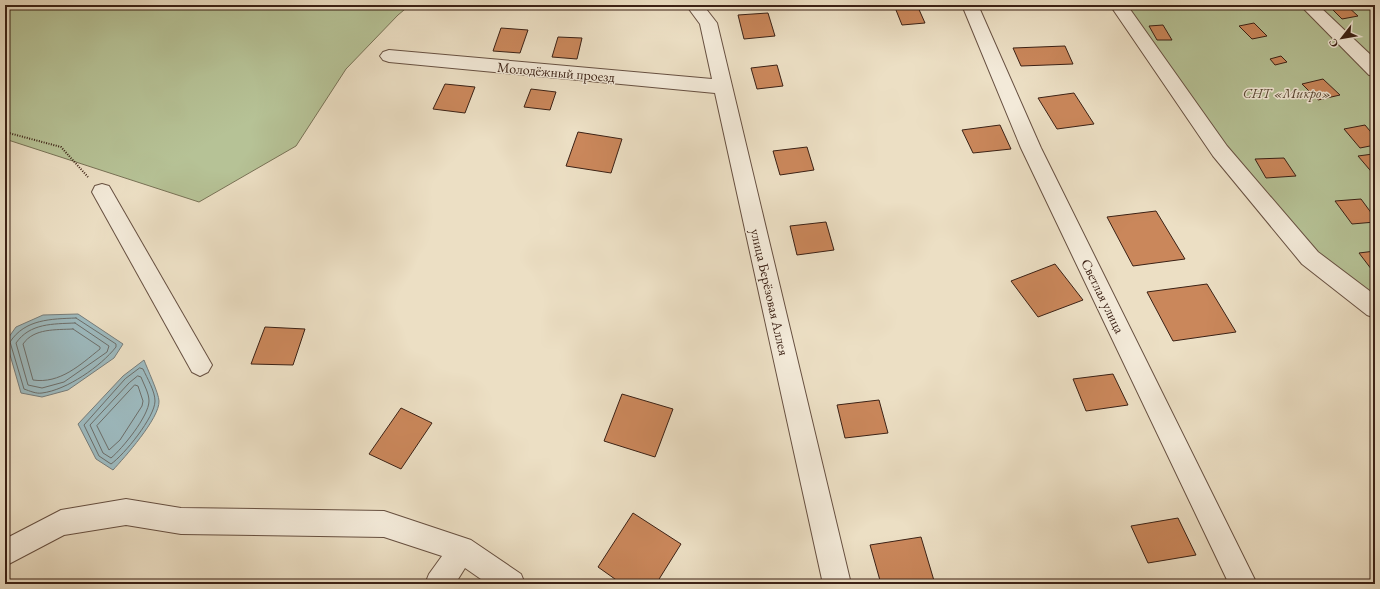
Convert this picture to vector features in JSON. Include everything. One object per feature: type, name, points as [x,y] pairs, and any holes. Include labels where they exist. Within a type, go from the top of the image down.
[{"type":"street","name":"улица Берёзовая Аллея","points":[[694,5],[708,23],[837,584]]},
{"type":"street","name":"Светлая улица","points":[[970,5],[1031,148],[1243,584]]},
{"type":"street","points":[[1118,5],[1220,151],[1310,258],[1375,308]]},
{"type":"street","points":[[1308,5],[1375,70]]},
{"type":"street","name":"Молодёжный проезд","points":[[389,56],[723,88]]},
{"type":"street","points":[[102,192],[200,365]]},
{"type":"street","points":[[5,553],[61,523],[126,512],[181,520],[384,524],[462,549],[511,584]]},
{"type":"street","points":[[439,584],[462,549]]},
{"type":"path","points":[[5,132],[60,147],[102,192]]},
{"type":"green space","points":[[5,5],[410,5],[398,15],[346,69],[296,146],[199,202],[5,139]]},
{"type":"green space","name":"СНТ «Микро»","points":[[1118,5],[1375,5],[1375,308],[1310,258]]},
{"type":"water","points":[[78,314],[123,344],[114,358],[68,390],[42,397],[21,393],[6,341],[16,327],[43,315]]},
{"type":"water","points":[[144,360],[155,387],[159,401],[158,408],[148,427],[113,470],[96,459],[78,424],[123,376]]},
{"type":"building","points":[[894,5],[917,5],[925,23],[902,25]]},
{"type":"building","points":[[1346,5],[1358,16],[1342,19],[1329,6]]},
{"type":"building","points":[[768,13],[775,36],[744,39],[738,15]]},
{"type":"building","points":[[1254,23],[1267,36],[1252,39],[1239,26]]},
{"type":"building","points":[[1163,25],[1172,40],[1157,40],[1149,26]]},
{"type":"building","points":[[501,28],[528,30],[520,53],[493,51]]},
{"type":"building","points":[[558,37],[582,38],[577,59],[552,57]]},
{"type":"building","points":[[1065,46],[1073,64],[1021,66],[1013,48]]},
{"type":"building","points":[[1281,56],[1287,62],[1275,65],[1270,59]]},
{"type":"building","points":[[777,65],[783,86],[757,89],[751,68]]},
{"type":"building","points":[[1323,79],[1340,95],[1318,100],[1302,84]]},
{"type":"building","points":[[445,84],[475,87],[465,113],[433,109]]},
{"type":"building","points":[[531,89],[556,92],[550,110],[524,107]]},
{"type":"building","points":[[1074,93],[1094,124],[1057,129],[1038,98]]},
{"type":"building","points":[[1000,125],[1011,149],[973,153],[962,130]]},
{"type":"building","points":[[1365,125],[1375,137],[1375,145],[1360,148],[1344,129]]},
{"type":"building","points":[[578,132],[622,139],[611,173],[566,166]]},
{"type":"building","points":[[807,147],[814,170],[780,175],[773,151]]},
{"type":"building","points":[[1373,154],[1375,156],[1375,176],[1358,156]]},
{"type":"building","points":[[1284,158],[1296,176],[1266,178],[1255,159]]},
{"type":"building","points":[[1361,199],[1375,218],[1375,222],[1352,224],[1335,201]]},
{"type":"building","points":[[1156,211],[1185,259],[1133,266],[1107,217]]},
{"type":"building","points":[[826,222],[834,250],[797,255],[790,226]]},
{"type":"building","points":[[1375,251],[1375,274],[1359,253]]},
{"type":"building","points":[[1055,264],[1083,300],[1038,317],[1011,281]]},
{"type":"building","points":[[1207,284],[1236,332],[1173,341],[1147,292]]},
{"type":"building","points":[[265,327],[305,329],[293,365],[251,364]]},
{"type":"building","points":[[1113,374],[1128,405],[1086,411],[1073,379]]},
{"type":"building","points":[[622,394],[673,409],[655,457],[604,441]]},
{"type":"building","points":[[879,400],[888,433],[845,438],[837,405]]},
{"type":"building","points":[[401,408],[432,423],[401,469],[369,454]]},
{"type":"building","points":[[633,513],[681,544],[656,584],[622,584],[598,567]]},
{"type":"building","points":[[1178,518],[1196,555],[1148,563],[1131,526]]},
{"type":"building","points":[[921,537],[935,584],[881,584],[870,545]]}]
